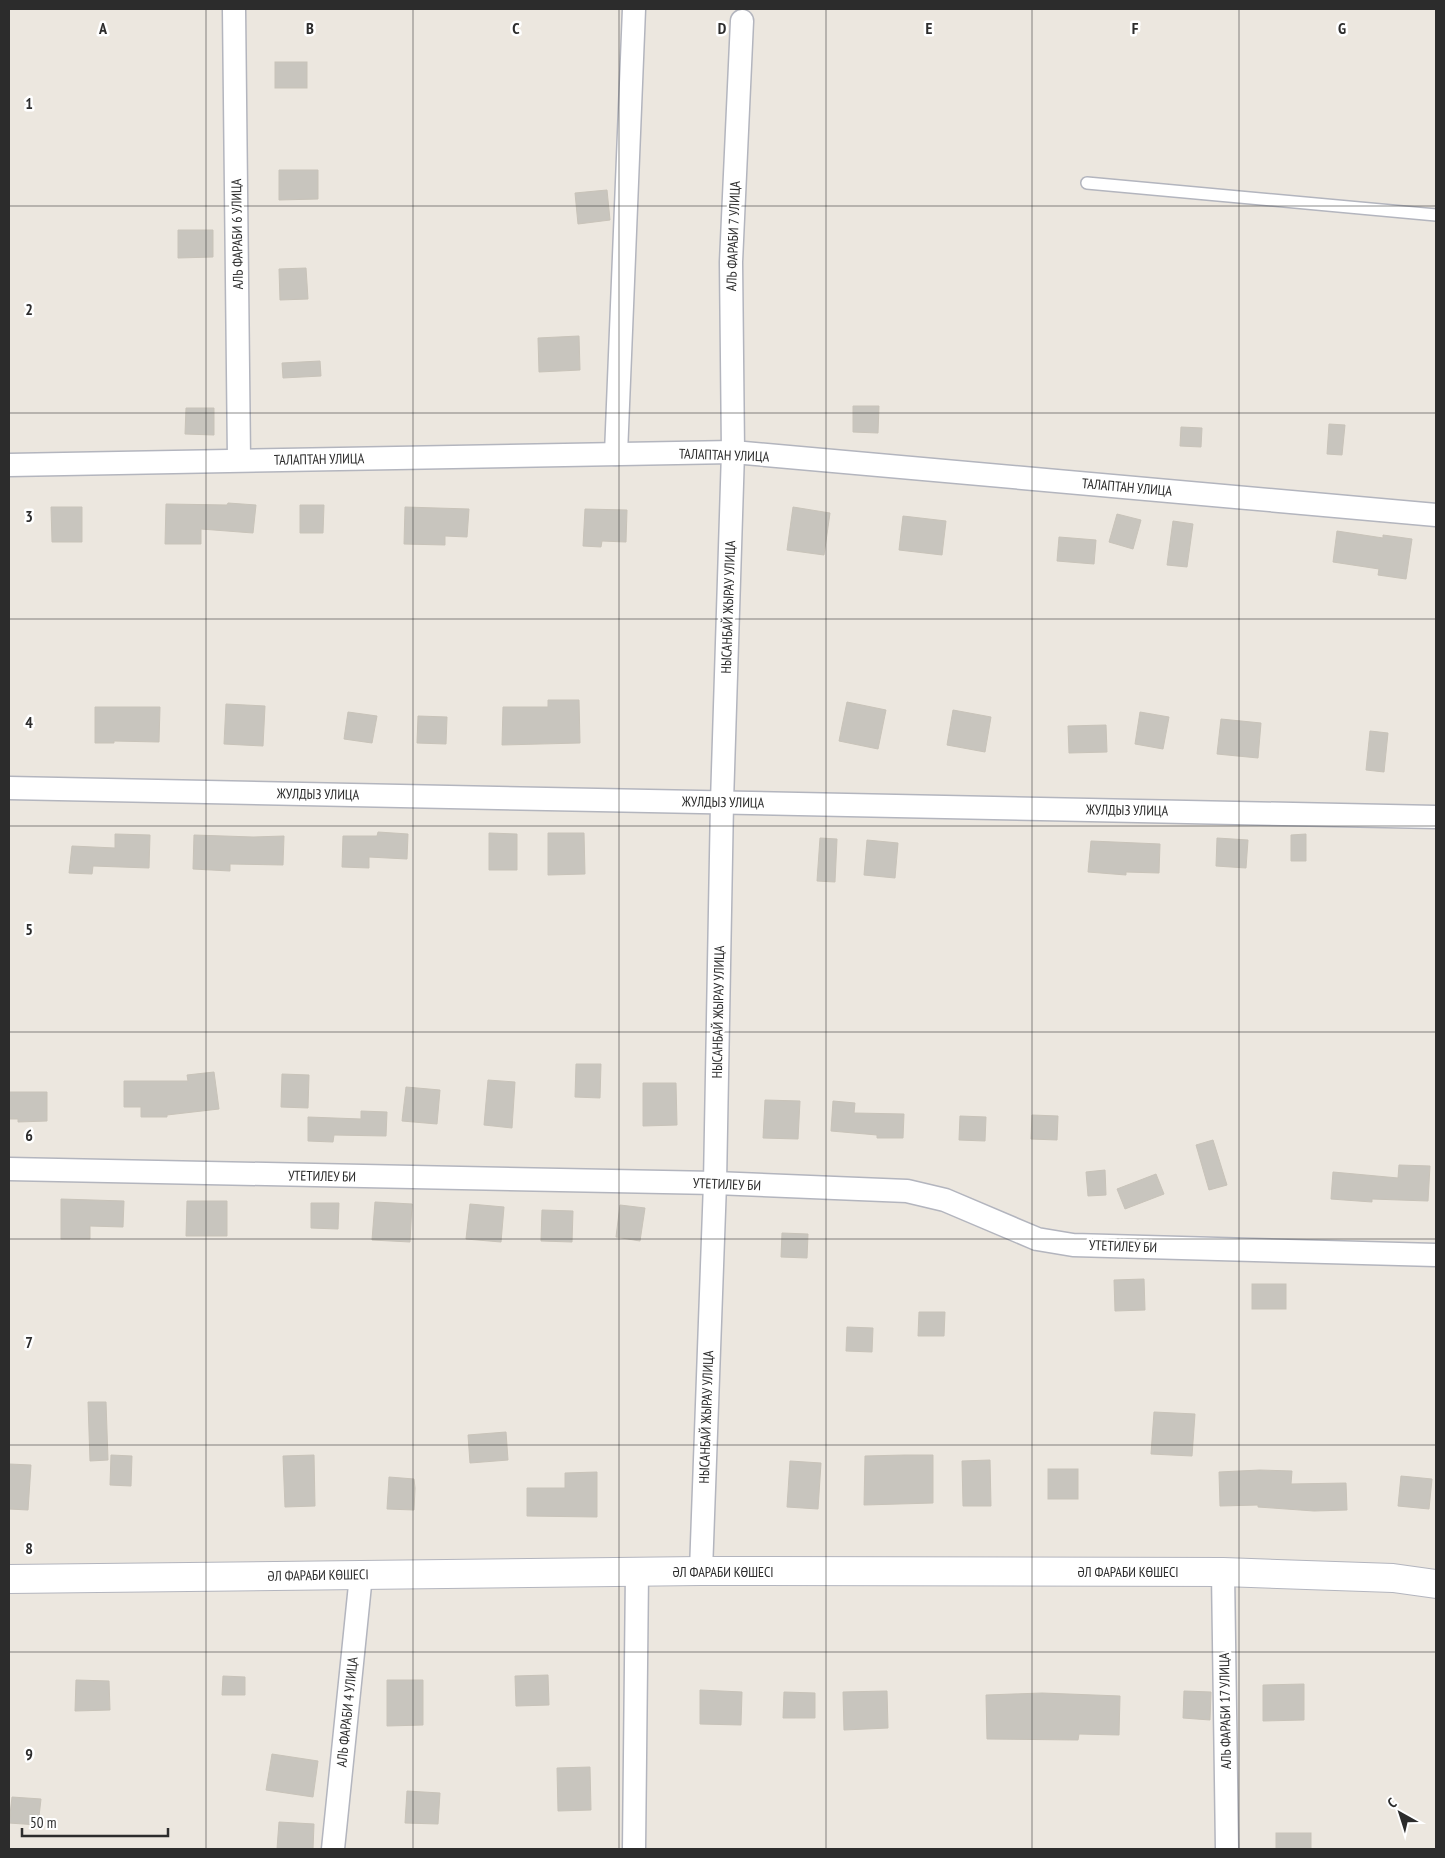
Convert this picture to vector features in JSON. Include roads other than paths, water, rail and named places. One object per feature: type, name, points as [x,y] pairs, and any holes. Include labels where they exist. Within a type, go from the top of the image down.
[{"type":"street","name":"АЛЬ ФАРАБИ 6 УЛИЦА","points":[[234,9],[239,460]]},
{"type":"street","points":[[616,454],[634,9]]},
{"type":"street","name":"АЛЬ ФАРАБИ 7 УЛИЦА","points":[[733,452],[731,262],[742,21]]},
{"type":"street","name":"ТАЛАПТАН УЛИЦА","points":[[9,465],[733,452],[1436,515]]},
{"type":"street","name":"НЫСАНБАЙ ЖЫРАУ УЛИЦА","points":[[701,1572],[715,1184],[722,802],[733,452]]},
{"type":"street","name":"ЖУЛДЫЗ УЛИЦА","points":[[9,788],[1436,817]]},
{"type":"street","name":"УТЕТИЛЕУ БИ","points":[[9,1169],[715,1184],[907,1191],[945,1200],[1037,1239],[1073,1245],[1436,1256]]},
{"type":"street","points":[[634,1849],[637,1572]]},
{"type":"street","name":"ӘЛ ФАРАБИ КӨШЕСІ","points":[[9,1579],[637,1572],[1223,1572],[1393,1578],[1436,1584]]},
{"type":"street","name":"АЛЬ ФАРАБИ 17 УЛИЦА","points":[[1223,1572],[1227,1849]]},
{"type":"street","name":"АЛЬ ФАРАБИ 4 УЛИЦА","points":[[333,1849],[361,1575]]},
{"type":"lane","points":[[1087,183],[1436,215]]}]
